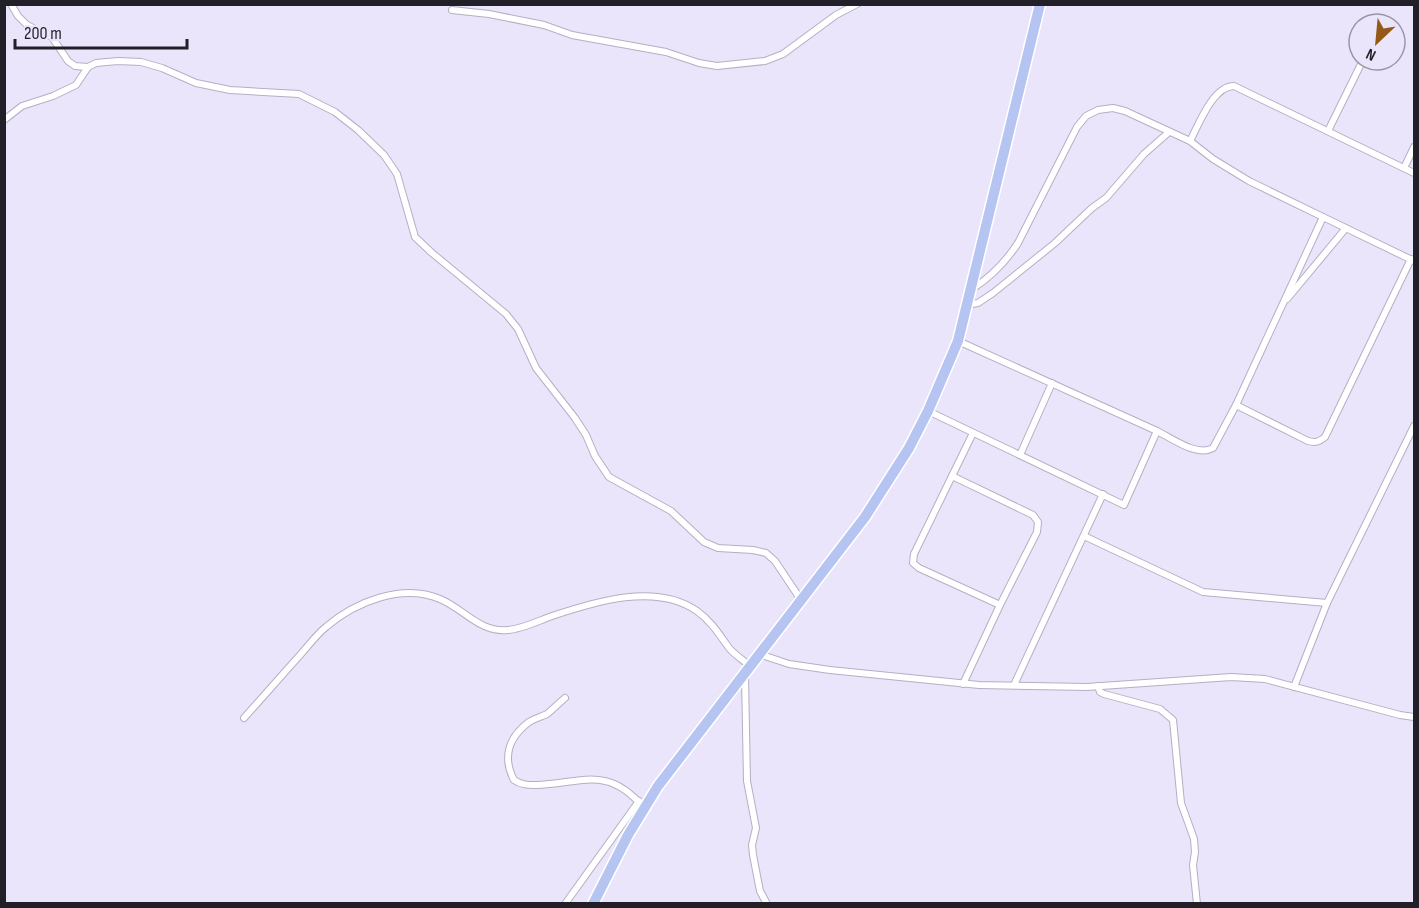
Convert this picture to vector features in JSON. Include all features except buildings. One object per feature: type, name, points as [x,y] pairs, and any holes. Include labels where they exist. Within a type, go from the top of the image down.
[{"type":"highway","points":[[593,903],[641,805],[865,517],[888,484],[928,411],[958,341],[1040,4]]},
{"type":"street","points":[[10,4],[27,25],[52,37],[68,61],[75,66],[141,62],[162,68],[196,83],[230,90],[299,94],[335,112],[384,155],[397,174],[415,237],[506,314],[518,329],[536,368],[575,418],[609,477],[671,511],[704,542],[717,548],[766,553],[775,561],[801,600]]},
{"type":"street","points":[[452,10],[489,14],[544,25],[572,35],[666,52],[699,63],[717,66],[765,61],[783,54],[836,15],[857,4]]},
{"type":"street","points":[[4,120],[22,106],[76,86],[88,67]]},
{"type":"street","points":[[1328,130],[1357,72]]},
{"type":"street","points":[[1190,141],[1215,96],[1227,86],[1241,88],[1414,173]]},
{"type":"street","points":[[969,291],[989,279],[1014,249],[1077,127],[1086,116],[1098,110],[1113,108],[1125,111],[1190,141],[1212,159],[1249,181],[1413,260],[1320,441],[1315,443],[1308,441],[1236,405]]},
{"type":"street","points":[[966,305],[978,303],[993,293],[1046,251],[1106,198],[1144,154],[1169,132]]},
{"type":"street","points":[[1404,168],[1414,147]]},
{"type":"street","points":[[958,341],[1200,451],[1208,451],[1214,448],[1236,405],[1323,217]]},
{"type":"street","points":[[1281,306],[1346,228]]},
{"type":"street","points":[[1020,455],[1052,383]]},
{"type":"street","points":[[928,411],[1124,506],[1157,431]]},
{"type":"street","points":[[1294,687],[1327,603],[1414,426]]},
{"type":"street","points":[[973,433],[914,554],[913,563],[1000,605]]},
{"type":"street","points":[[952,476],[1033,515],[1038,522],[1037,532],[963,684]]},
{"type":"street","points":[[1014,685],[1102,494]]},
{"type":"street","points":[[1084,536],[1203,592],[1327,603]]},
{"type":"street","points":[[244,718],[326,627],[368,600],[392,594],[414,593],[438,598],[455,607],[477,624],[496,630],[510,630],[619,597],[674,600],[694,609],[710,621],[747,669],[747,781],[756,828],[752,845],[760,891],[767,903]]},
{"type":"street","points":[[759,654],[789,664],[963,684],[1098,686],[1231,677],[1265,679],[1414,717]]},
{"type":"street","points":[[1098,686],[1100,692],[1104,694],[1160,709],[1173,720],[1180,803],[1194,839],[1193,865],[1197,903]]},
{"type":"street","points":[[565,698],[545,715],[528,723],[513,740],[507,755],[507,763],[514,780],[523,784],[582,779],[601,780],[627,790],[641,805],[565,903]]}]
